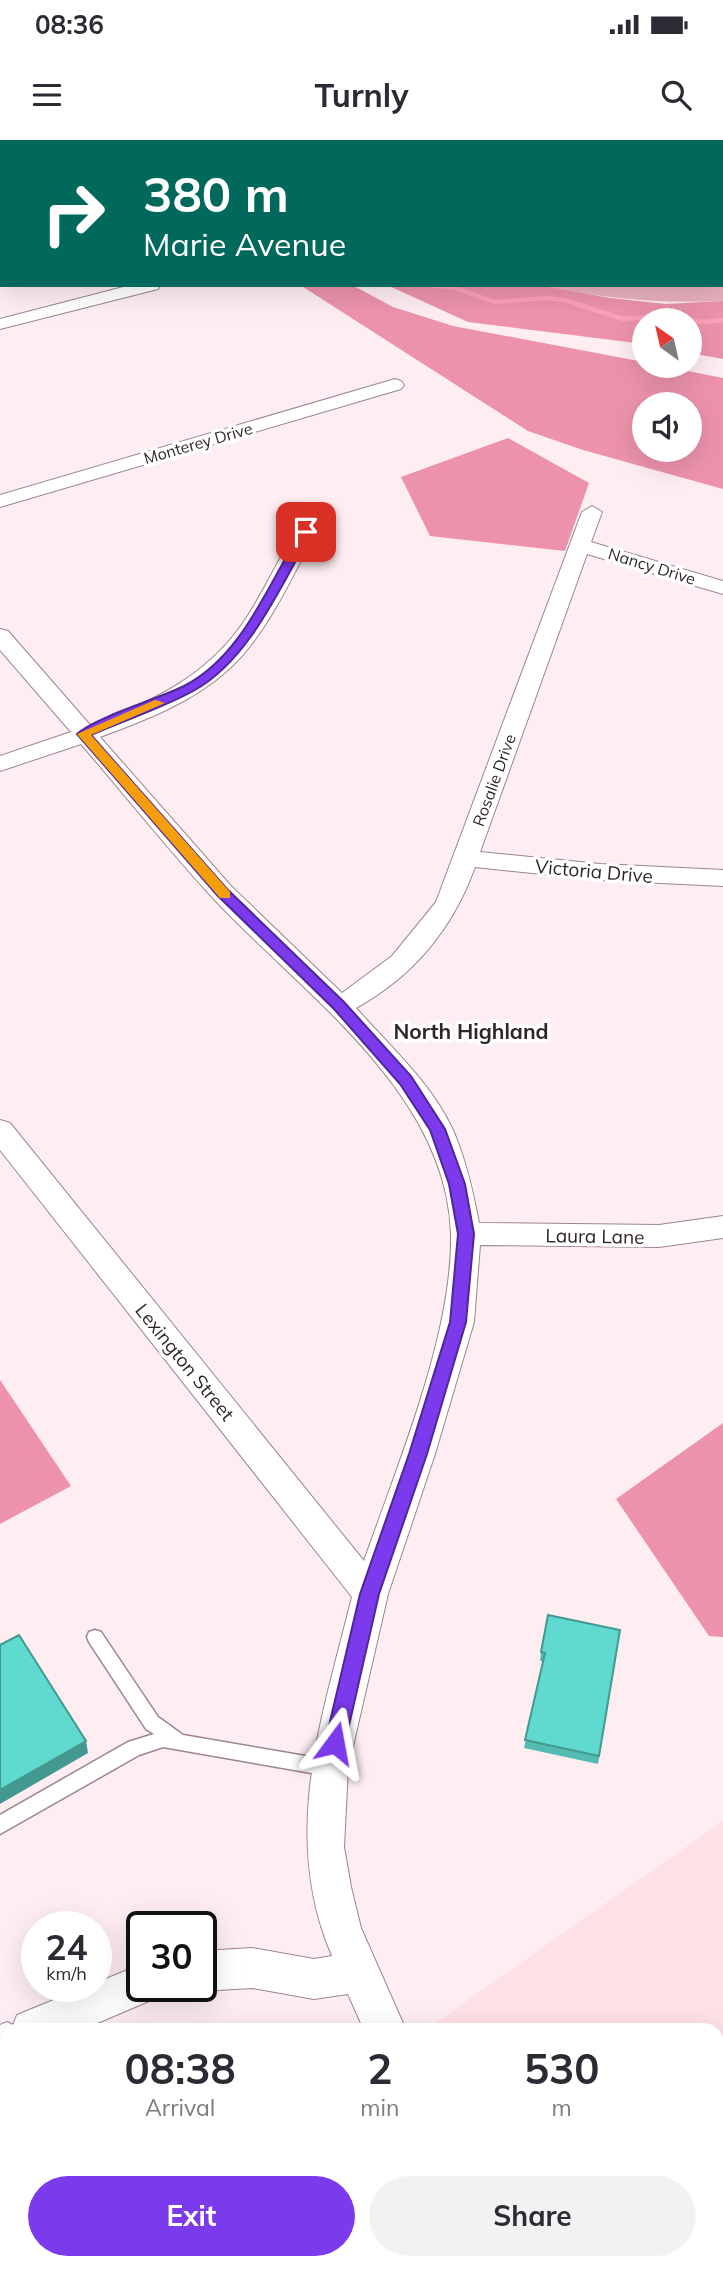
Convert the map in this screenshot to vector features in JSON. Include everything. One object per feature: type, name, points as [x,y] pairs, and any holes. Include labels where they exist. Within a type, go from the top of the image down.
[{"type":"street","points":[[0,324],[144,287]]},
{"type":"street","name":"Monterey Drive","points":[[0,501],[395,386]]},
{"type":"street","name":"Rosalie Drive","points":[[339,1006],[368,991],[404,961],[432,932],[449,902],[592,512]]},
{"type":"street","points":[[0,764],[84,734],[191,687],[222,664],[242,640],[306,532]]},
{"type":"street","name":"Nancy Drive","points":[[580,545],[723,588]]},
{"type":"street","points":[[0,636],[222,892],[339,1006],[405,1080],[438,1129],[457,1184],[466,1234],[458,1322],[418,1454],[370,1594],[329,1768],[325,1847],[341,1930],[382,2023]]},
{"type":"street","name":"Victoria Drive","points":[[466,858],[600,873],[723,878]]},
{"type":"street","name":"Lexington Street","points":[[0,1130],[370,1594]]},
{"type":"street","name":"Laura Lane","points":[[466,1234],[659,1236],[723,1227]]},
{"type":"street","points":[[217,1970],[252,1968],[314,1979],[358,1972]]},
{"type":"street","points":[[49,2023],[126,1991]]},
{"type":"lane","points":[[95,1637],[152,1723],[183,1741]]},
{"type":"lane","points":[[0,1825],[134,1748],[163,1739],[329,1768]]},
{"type":"shaded area","points":[[303,287],[356,287],[393,307],[453,326],[632,360],[632,378],[702,378],[702,374],[723,378],[723,489],[583,450],[528,431]]},
{"type":"shaded area","points":[[391,287],[548,287],[666,304],[723,301],[723,359],[702,355],[702,308],[632,308],[632,342],[468,322]]},
{"type":"shaded area","points":[[548,287],[723,287],[723,301],[676,302]]},
{"type":"shaded area","points":[[508,438],[589,483],[565,551],[430,536],[401,477]]},
{"type":"shaded area","points":[[0,1380],[71,1486],[0,1524]]},
{"type":"shaded area","points":[[723,1423],[723,1637],[709,1636],[616,1499]]},
{"type":"shaded area","points":[[723,1821],[723,2023],[435,2023]]},
{"type":"building","points":[[548,1615],[620,1630],[599,1756],[525,1740],[545,1653],[541,1652]]},
{"type":"building","points":[[19,1635],[86,1741],[0,1790],[0,1645]]},
{"type":"waterway","points":[[447,287],[495,302],[546,298],[565,300],[623,319],[657,316],[704,322],[723,320]]},
{"type":"slow traffic","points":[[159,703],[84,734],[225,895]]},
{"type":"district","name":"North Highland","points":[[471,1031]]},
{"type":"route","points":[[306,532],[242,640],[222,664],[191,687],[147,709],[84,734],[222,892],[339,1006],[405,1080],[438,1129],[457,1184],[466,1234],[458,1322],[418,1454],[370,1594],[335,1743]]}]
